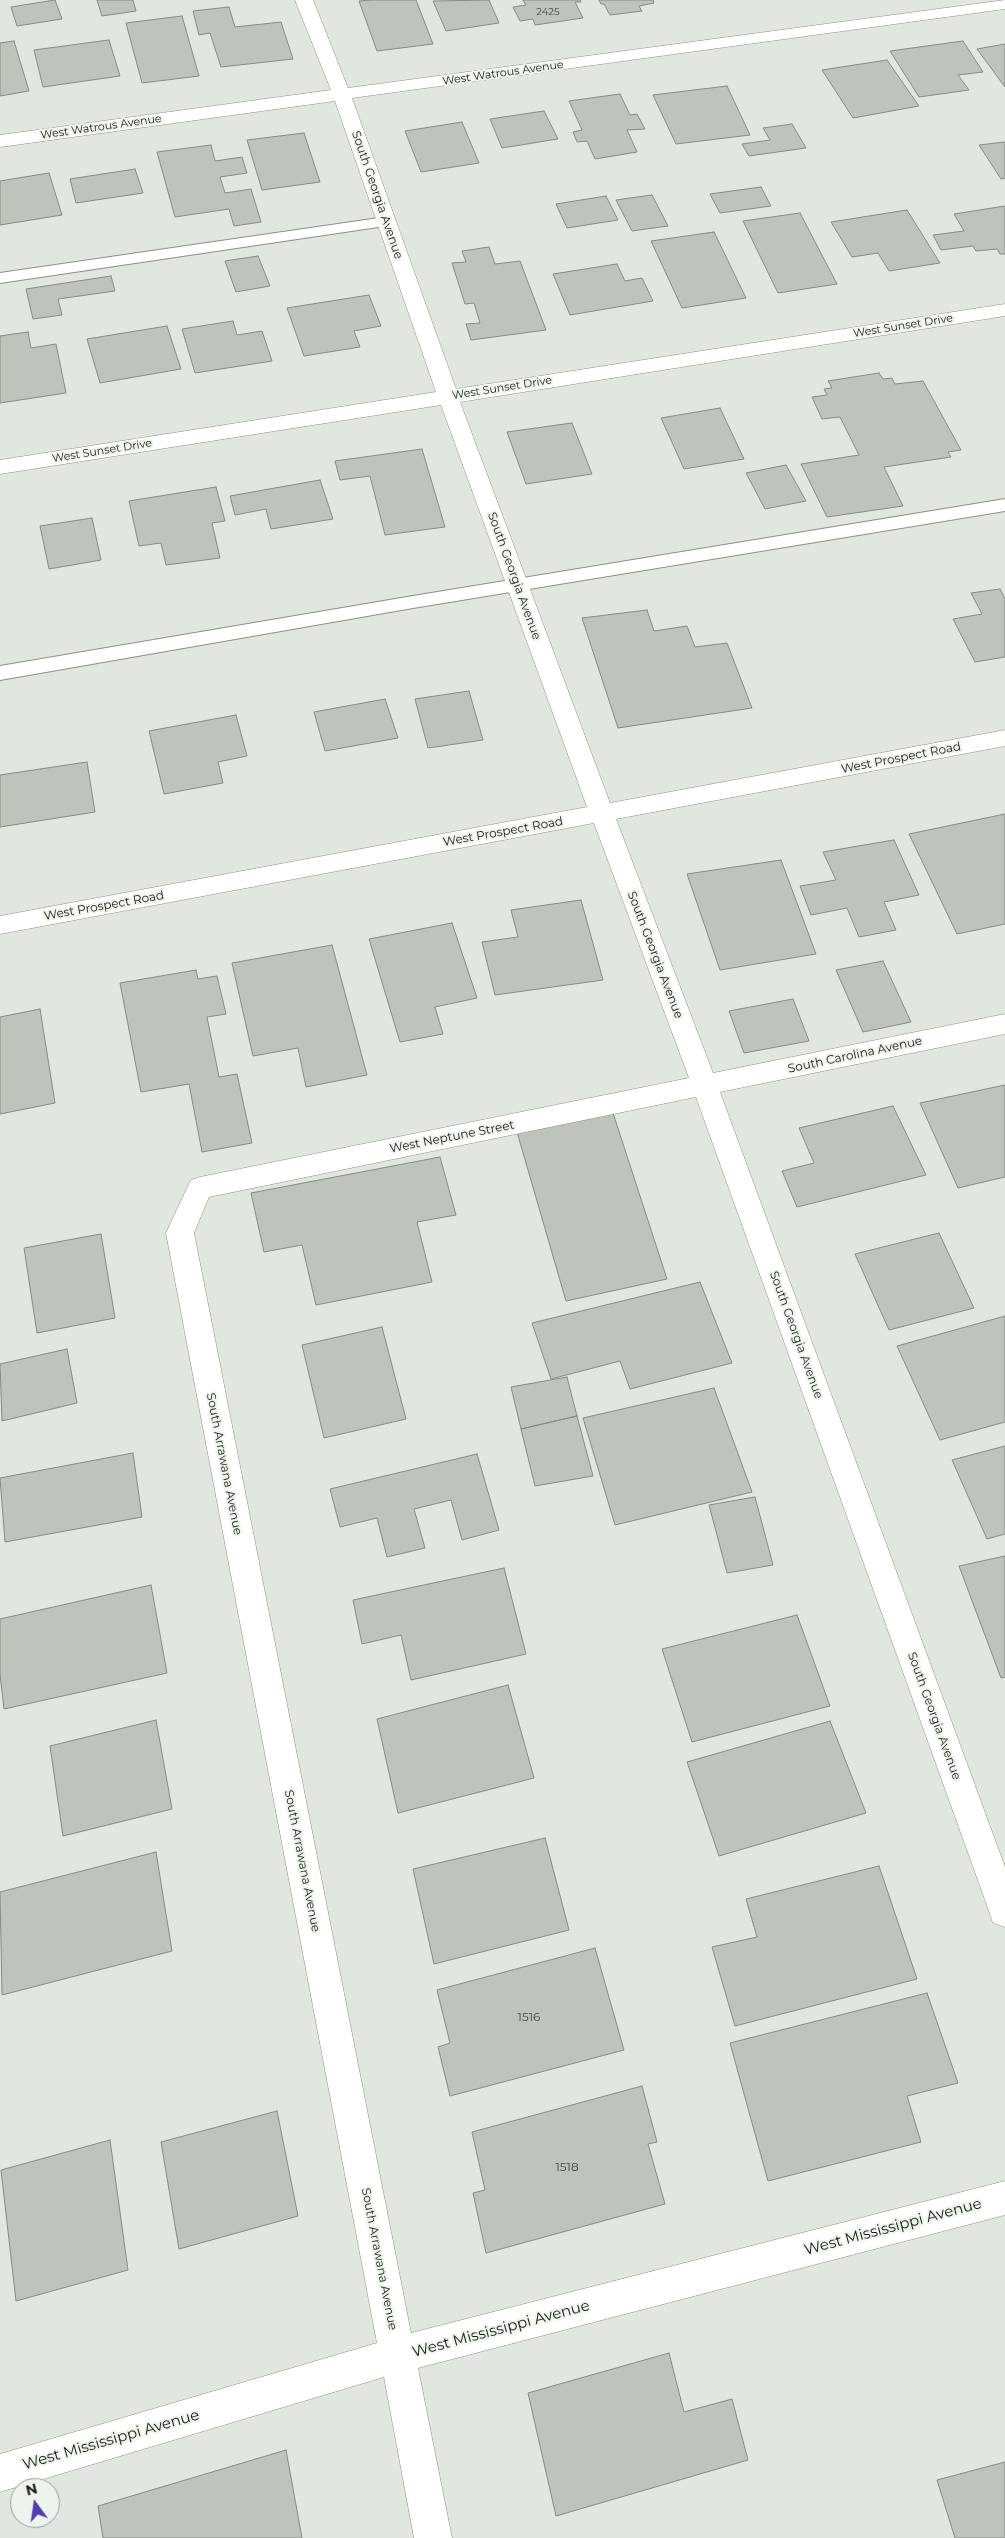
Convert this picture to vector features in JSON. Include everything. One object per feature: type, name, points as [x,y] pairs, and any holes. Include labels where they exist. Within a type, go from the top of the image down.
[{"type":"street","name":"South Georgia Avenue","points":[[304,0],[342,95],[448,396],[602,814],[705,1086],[1005,1911]]},
{"type":"street","name":"West Watrous Avenue","points":[[0,141],[1005,4]]},
{"type":"street","name":"West Sunset Drive","points":[[0,467],[1005,310]]},
{"type":"street","name":"West Prospect Road","points":[[0,925],[1005,738]]},
{"type":"street","name":"South Carolina Avenue","points":[[705,1086],[1005,1024]]},
{"type":"street","name":"West Neptune Street","points":[[200,1188],[705,1086]]},
{"type":"street","name":"South Arrawana Avenue","points":[[200,1188],[180,1233],[433,2538]]},
{"type":"street","name":"West Mississippi Avenue","points":[[0,2473],[397,2355],[1005,2198]]},
{"type":"lane","points":[[0,278],[386,222]]},
{"type":"lane","points":[[0,673],[1005,505]]},
{"type":"building","points":[[55,0],[62,19],[17,26],[11,7]]},
{"type":"building","points":[[97,0],[133,0],[136,11],[102,16]]},
{"type":"building","points":[[416,0],[433,44],[377,51],[359,1]]},
{"type":"building","points":[[489,0],[499,23],[446,31],[433,1]]},
{"type":"building","points":[[523,0],[580,0],[581,2],[575,2],[583,18],[535,25],[533,19],[520,21],[513,7],[526,5]]},
{"type":"building","points":[[599,0],[653,0],[654,3],[639,6],[642,11],[610,15],[604,4],[601,4]]},
{"type":"building","points":[[229,7],[235,27],[281,22],[293,59],[221,67],[210,33],[199,35],[193,11]]},
{"type":"building","points":[[182,16],[199,76],[142,83],[126,23]]},
{"type":"building","points":[[109,40],[120,76],[43,87],[34,50]]},
{"type":"building","points":[[14,41],[29,91],[0,96],[0,43]]},
{"type":"building","points":[[963,41],[983,72],[958,75],[969,90],[919,97],[890,51]]},
{"type":"building","points":[[1005,44],[1005,87],[977,49]]},
{"type":"building","points":[[887,60],[919,106],[853,118],[822,70]]},
{"type":"building","points":[[727,86],[750,135],[676,144],[653,95]]},
{"type":"building","points":[[620,94],[630,115],[637,114],[645,129],[627,130],[637,152],[595,159],[587,141],[577,142],[573,132],[582,130],[569,101]]},
{"type":"building","points":[[544,111],[558,139],[502,148],[490,119]]},
{"type":"building","points":[[462,122],[479,163],[421,172],[405,131]]},
{"type":"building","points":[[792,124],[806,148],[749,156],[742,144],[770,140],[763,128]]},
{"type":"building","points":[[304,133],[320,182],[262,190],[247,140]]},
{"type":"building","points":[[1005,142],[1005,178],[1001,179],[979,145]]},
{"type":"building","points":[[211,145],[215,161],[242,157],[247,173],[220,177],[225,193],[251,189],[261,222],[234,226],[229,209],[175,217],[157,152]]},
{"type":"building","points":[[135,169],[143,193],[76,203],[70,179]]},
{"type":"building","points":[[49,173],[62,215],[0,225],[0,181]]},
{"type":"building","points":[[761,187],[771,206],[720,213],[710,194]]},
{"type":"building","points":[[652,195],[668,226],[632,231],[616,200]]},
{"type":"building","points":[[606,196],[618,220],[567,228],[556,204]]},
{"type":"building","points":[[1005,206],[1005,254],[1000,254],[997,249],[976,251],[973,246],[941,250],[933,235],[964,231],[954,214]]},
{"type":"building","points":[[907,210],[940,263],[889,271],[878,253],[852,257],[831,222]]},
{"type":"building","points":[[800,213],[837,284],[778,293],[743,221]]},
{"type":"building","points":[[714,232],[746,298],[682,308],[651,241]]},
{"type":"building","points":[[489,247],[495,264],[520,261],[546,330],[471,340],[466,324],[480,323],[474,303],[465,304],[452,263],[466,262],[462,251]]},
{"type":"building","points":[[258,256],[270,286],[236,292],[225,261]]},
{"type":"building","points":[[617,264],[625,281],[642,278],[653,301],[570,315],[553,274]]},
{"type":"building","points":[[111,276],[115,291],[58,299],[62,315],[33,319],[26,289]]},
{"type":"building","points":[[369,295],[381,326],[354,331],[360,347],[304,356],[287,308]]},
{"type":"building","points":[[233,321],[237,335],[262,331],[272,361],[195,373],[182,329]]},
{"type":"building","points":[[167,326],[181,369],[100,383],[87,339]]},
{"type":"building","points":[[28,332],[31,348],[56,344],[66,393],[0,403],[0,336]]},
{"type":"building","points":[[879,373],[883,379],[892,378],[895,384],[923,381],[961,450],[948,452],[951,457],[884,467],[903,506],[827,517],[801,464],[859,455],[840,417],[822,419],[812,397],[827,395],[824,389],[832,388],[828,381]]},
{"type":"building","points":[[720,408],[744,459],[684,469],[661,418]]},
{"type":"building","points":[[572,423],[592,474],[526,484],[507,432]]},
{"type":"building","points":[[422,449],[445,527],[385,535],[370,476],[340,480],[335,461]]},
{"type":"building","points":[[786,465],[806,501],[765,509],[746,473]]},
{"type":"building","points":[[320,480],[333,519],[271,529],[266,509],[235,515],[230,496]]},
{"type":"building","points":[[216,487],[225,521],[212,523],[220,558],[166,565],[161,543],[139,546],[129,501]]},
{"type":"building","points":[[92,518],[101,560],[49,569],[40,526]]},
{"type":"building","points":[[1000,589],[1005,599],[1005,657],[975,662],[953,619],[982,614],[971,593]]},
{"type":"building","points":[[647,610],[654,631],[687,626],[695,647],[727,643],[752,708],[618,728],[582,618]]},
{"type":"building","points":[[469,691],[483,740],[428,748],[415,699]]},
{"type":"building","points":[[385,699],[398,738],[325,751],[314,712]]},
{"type":"building","points":[[236,715],[247,756],[218,762],[223,783],[164,794],[149,731]]},
{"type":"building","points":[[87,762],[95,812],[0,827],[0,775]]},
{"type":"building","points":[[1005,814],[1005,924],[957,934],[909,834]]},
{"type":"building","points":[[894,840],[919,895],[884,902],[896,930],[859,937],[847,908],[811,915],[800,886],[836,880],[823,852]]},
{"type":"building","points":[[781,860],[816,954],[720,970],[687,874]]},
{"type":"building","points":[[581,900],[603,980],[495,995],[482,942],[518,937],[511,910]]},
{"type":"building","points":[[452,923],[477,998],[435,1007],[443,1034],[400,1042],[369,939]]},
{"type":"building","points":[[332,945],[367,1075],[306,1087],[298,1048],[253,1056],[232,963]]},
{"type":"building","points":[[883,961],[911,1022],[863,1032],[836,970]]},
{"type":"building","points":[[196,970],[198,979],[217,976],[226,1014],[207,1017],[219,1077],[237,1074],[252,1143],[202,1152],[189,1084],[141,1092],[120,983]]},
{"type":"building","points":[[793,999],[809,1041],[744,1053],[729,1011]]},
{"type":"building","points":[[40,1009],[55,1103],[0,1114],[0,1017]]},
{"type":"building","points":[[1005,1085],[1005,1177],[958,1188],[920,1103]]},
{"type":"building","points":[[893,1106],[926,1175],[797,1207],[782,1171],[814,1163],[799,1128]]},
{"type":"building","points":[[613,1113],[667,1279],[566,1301],[517,1132]]},
{"type":"building","points":[[440,1157],[456,1215],[417,1222],[432,1282],[316,1305],[302,1245],[264,1252],[251,1193]]},
{"type":"building","points":[[939,1233],[974,1308],[889,1330],[855,1254]]},
{"type":"building","points":[[101,1234],[115,1318],[37,1333],[24,1248]]},
{"type":"building","points":[[700,1282],[732,1363],[630,1389],[620,1361],[551,1379],[532,1323]]},
{"type":"building","points":[[1005,1316],[1005,1422],[940,1440],[897,1346]]},
{"type":"building","points":[[382,1327],[406,1419],[324,1438],[302,1345]]},
{"type":"building","points":[[67,1349],[77,1403],[2,1421],[0,1364]]},
{"type":"building","points":[[567,1377],[577,1416],[521,1429],[511,1387]]},
{"type":"building","points":[[714,1388],[752,1492],[615,1525],[583,1418]]},
{"type":"building","points":[[577,1416],[593,1476],[535,1486],[521,1429]]},
{"type":"building","points":[[1005,1446],[1005,1534],[987,1539],[952,1460]]},
{"type":"building","points":[[133,1453],[142,1517],[5,1542],[0,1478]]},
{"type":"building","points":[[477,1454],[499,1530],[462,1540],[451,1500],[414,1509],[425,1548],[387,1557],[377,1518],[340,1527],[330,1489]]},
{"type":"building","points":[[755,1497],[773,1565],[727,1573],[709,1505]]},
{"type":"building","points":[[1005,1556],[1005,1677],[1001,1678],[959,1566]]},
{"type":"building","points":[[504,1568],[526,1654],[411,1680],[401,1635],[362,1644],[353,1600]]},
{"type":"building","points":[[151,1585],[167,1673],[4,1709],[0,1674],[0,1619]]},
{"type":"building","points":[[797,1615],[830,1706],[692,1742],[662,1649]]},
{"type":"building","points":[[508,1685],[534,1778],[398,1813],[377,1719]]},
{"type":"building","points":[[156,1720],[172,1809],[63,1836],[50,1746]]},
{"type":"building","points":[[830,1721],[866,1813],[719,1856],[687,1762]]},
{"type":"building","points":[[545,1838],[569,1930],[434,1964],[413,1869]]},
{"type":"building","points":[[156,1852],[172,1951],[2,1995],[0,1892]]},
{"type":"building","points":[[879,1866],[917,1979],[735,2026],[712,1947],[757,1937],[746,1899]]},
{"type":"building","points":[[595,1948],[624,2050],[450,2096],[438,2047],[450,2043],[437,1990]]},
{"type":"building","points":[[927,1993],[958,2083],[907,2096],[921,2142],[768,2181],[730,2043]]},
{"type":"building","points":[[642,2086],[657,2142],[648,2144],[665,2204],[486,2253],[473,2193],[485,2190],[472,2132]]},
{"type":"building","points":[[277,2111],[298,2216],[179,2249],[161,2142]]},
{"type":"building","points":[[110,2140],[128,2270],[16,2301],[1,2170]]},
{"type":"building","points":[[669,2353],[684,2412],[732,2399],[748,2460],[556,2516],[528,2393]]},
{"type":"building","points":[[286,2450],[302,2538],[103,2538],[98,2506]]},
{"type":"building","points":[[1005,2462],[1005,2538],[955,2538],[937,2480]]}]
